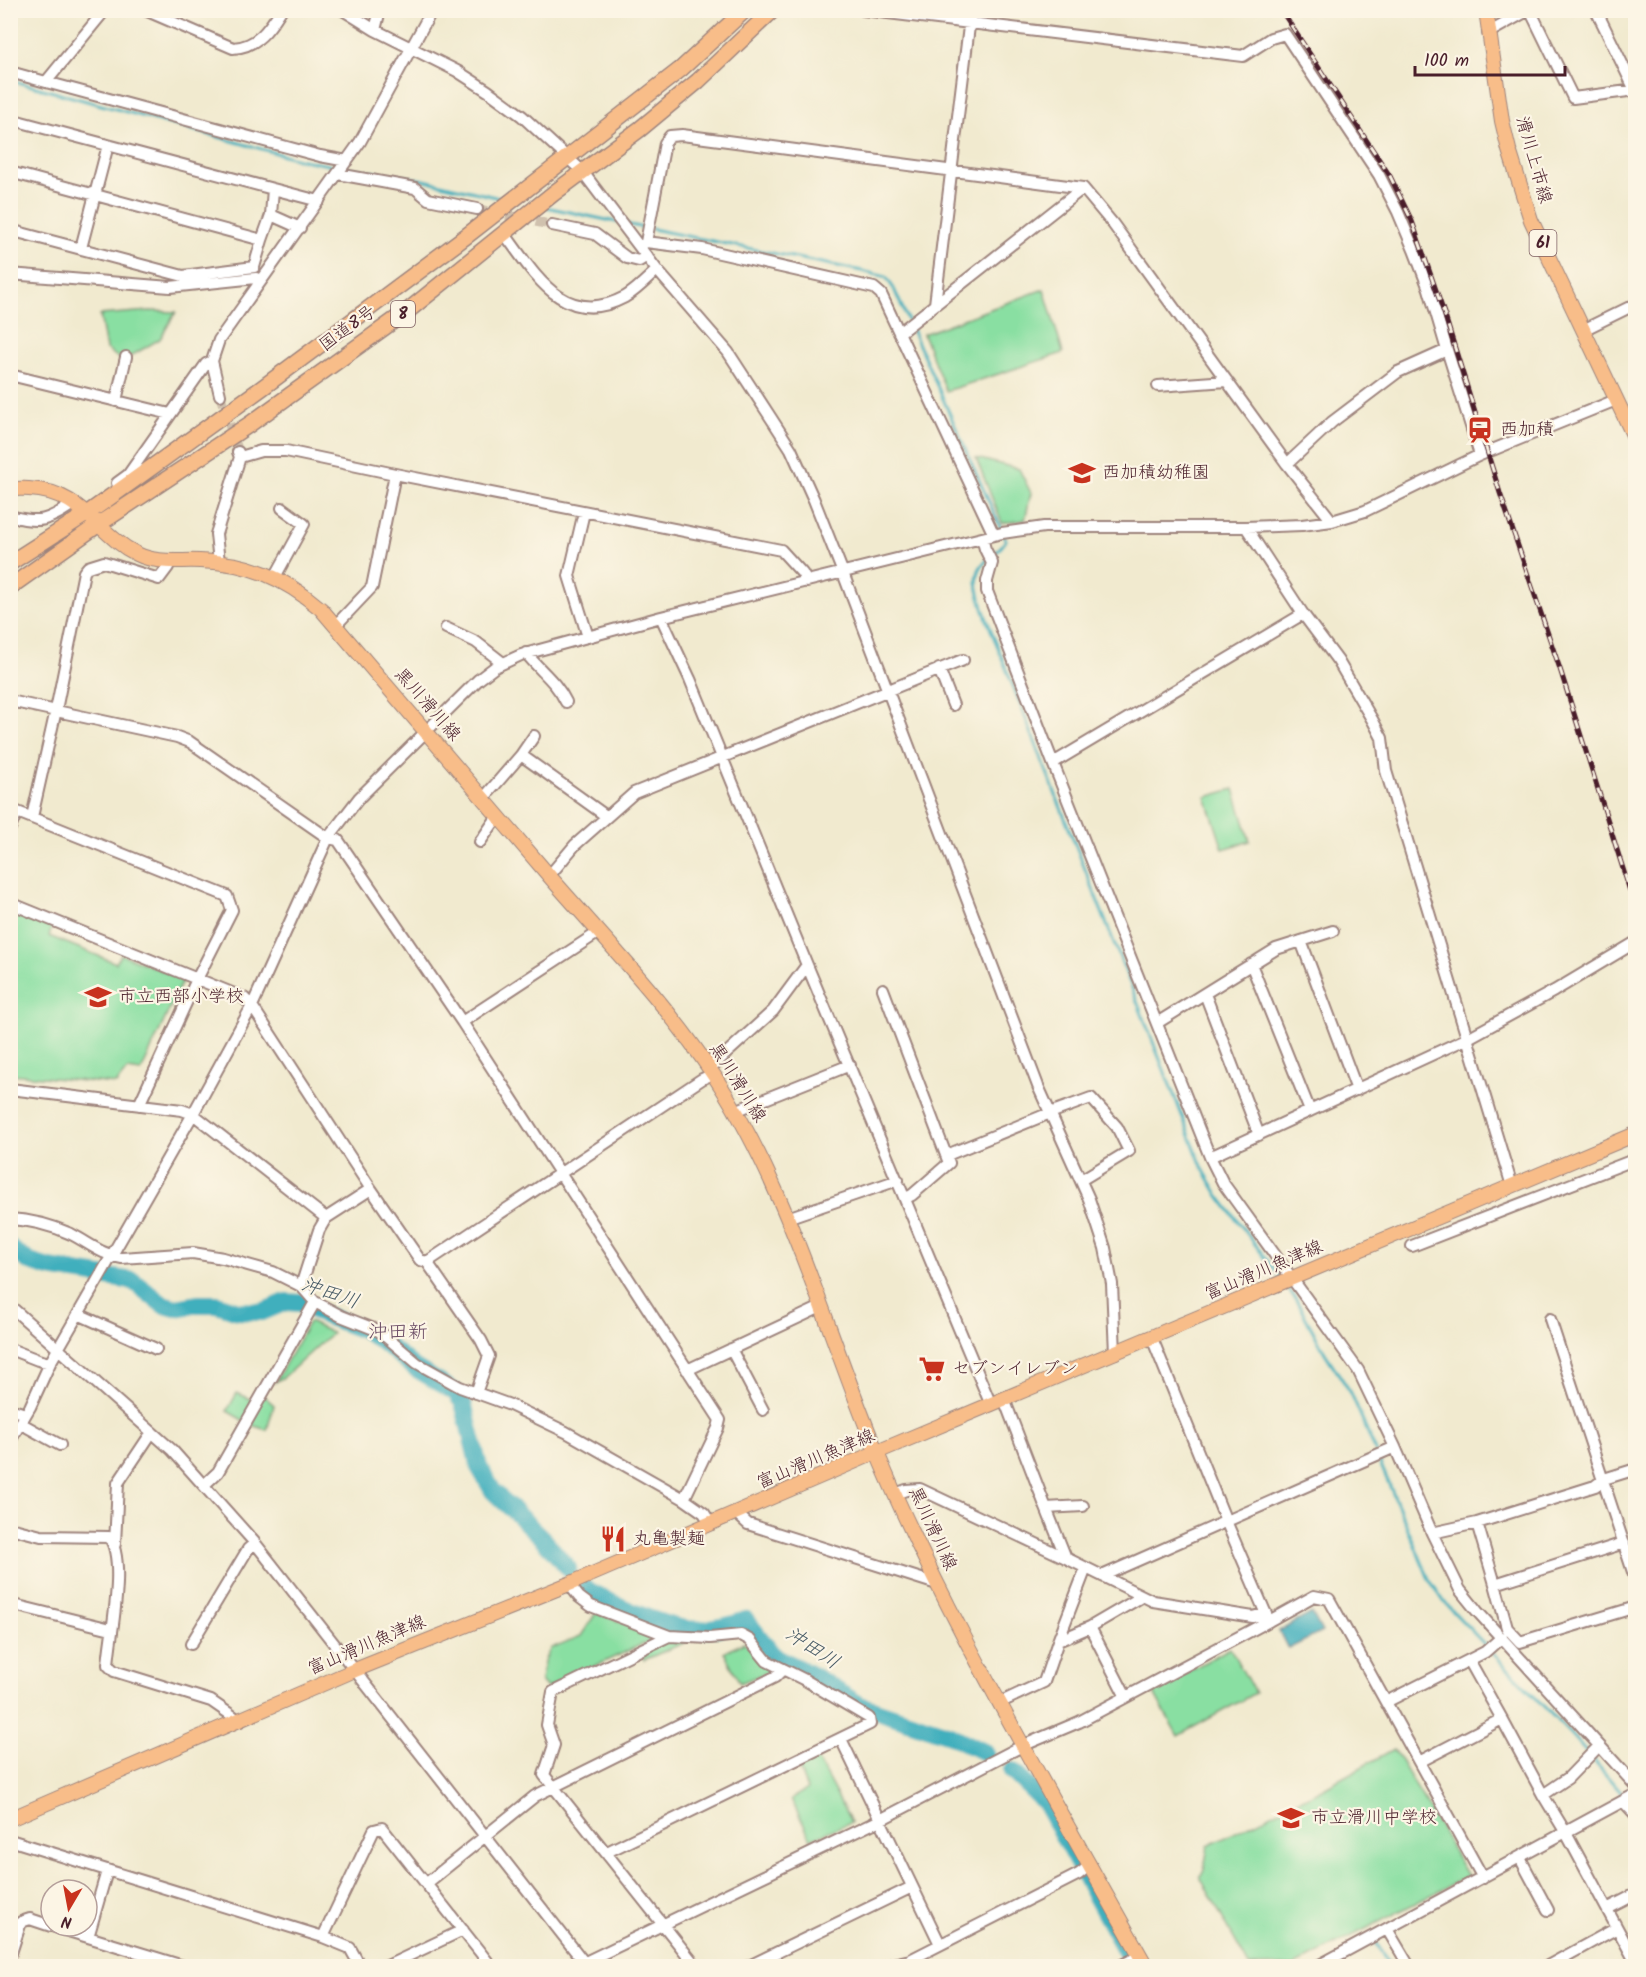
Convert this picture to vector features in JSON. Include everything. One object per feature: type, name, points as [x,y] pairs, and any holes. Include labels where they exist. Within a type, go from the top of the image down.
[{"type":"highway","name":"国道8号","points":[[10,563],[262,388],[469,234],[681,69],[745,10]]},
{"type":"highway","name":"国道8号","points":[[10,587],[85,513],[250,424],[391,322],[582,171],[640,129],[698,81],[773,10]]},
{"type":"main road","name":"滑川上市線","points":[[1486,10],[1502,121],[1531,220],[1635,441]]},
{"type":"main road","name":"黒川滑川線","points":[[10,490],[42,490],[62,497],[136,554],[156,561],[219,562],[275,577],[299,591],[321,609],[549,876],[669,1012],[711,1071],[754,1143],[787,1218],[895,1494],[999,1703],[1143,1961]]},
{"type":"main road","name":"富山滑川魚津線","points":[[10,1819],[355,1670],[569,1584],[877,1452],[1635,1134]]},
{"type":"street","points":[[46,82],[105,10]]},
{"type":"street","points":[[145,10],[233,48],[243,48],[266,33],[281,10]]},
{"type":"street","points":[[344,10],[375,30],[457,71],[488,91],[522,116],[582,171],[643,244],[647,256],[657,270],[728,352],[791,449],[843,573],[1038,1086],[1089,1199],[1105,1248],[1112,1284],[1115,1353]]},
{"type":"street","points":[[375,30],[381,10]]},
{"type":"street","points":[[220,395],[212,361],[219,340],[360,142],[432,10]]},
{"type":"street","points":[[863,10],[970,16],[1243,56],[1271,38],[1285,34],[1379,175],[1398,212],[1429,289],[1480,455]]},
{"type":"street","points":[[1488,33],[1529,10],[1573,98],[1635,90],[1596,10]]},
{"type":"street","points":[[935,304],[970,16]]},
{"type":"street","points":[[10,72],[320,156],[347,161]]},
{"type":"street","points":[[10,120],[319,201]]},
{"type":"street","points":[[643,244],[665,143],[670,136],[681,135],[1083,188],[1113,224],[1287,464],[1332,522]]},
{"type":"street","points":[[81,248],[108,145]]},
{"type":"street","points":[[10,172],[262,240]]},
{"type":"street","points":[[338,174],[416,188],[428,199],[477,209]]},
{"type":"street","points":[[899,333],[1083,188]]},
{"type":"street","points":[[10,230],[183,276],[254,267],[271,215],[273,189]]},
{"type":"street","points":[[271,215],[300,228]]},
{"type":"street","points":[[552,225],[595,234],[627,258],[639,261],[647,256]]},
{"type":"street","points":[[504,233],[543,285],[562,300],[586,306],[608,305],[627,296],[657,270]]},
{"type":"street","points":[[643,244],[702,249],[874,288],[881,294],[994,535]]},
{"type":"street","points":[[10,273],[170,287],[256,278]]},
{"type":"street","points":[[1583,330],[1635,304]]},
{"type":"street","points":[[1287,464],[1332,422],[1398,372],[1447,350]]},
{"type":"street","points":[[116,400],[126,357]]},
{"type":"street","points":[[10,516],[39,521],[55,516],[85,513],[128,475],[206,364],[212,361]]},
{"type":"street","points":[[10,375],[170,414]]},
{"type":"street","points":[[1158,386],[1227,381]]},
{"type":"street","points":[[10,1441],[50,1363],[193,1114],[252,1006],[328,838],[359,798],[426,731],[478,680],[503,663],[526,653],[661,617],[994,535],[1044,527],[1246,527],[1332,522],[1365,511],[1480,455],[1616,400]]},
{"type":"street","points":[[219,562],[216,534],[239,454],[286,451],[781,550],[807,582]]},
{"type":"street","points":[[335,626],[372,587],[395,474]]},
{"type":"street","points":[[275,577],[304,524],[282,508]]},
{"type":"street","points":[[584,512],[569,576],[588,637]]},
{"type":"street","points":[[1246,527],[1303,614],[1338,661],[1382,738],[1386,771],[1512,1186]]},
{"type":"street","points":[[982,538],[993,563],[987,581],[987,591],[1210,1157],[1223,1183],[1358,1370],[1460,1590],[1635,1786]]},
{"type":"street","points":[[32,817],[84,572],[88,567],[104,562],[159,579],[170,562]]},
{"type":"street","points":[[1053,763],[1303,614]]},
{"type":"street","points":[[661,617],[690,679],[991,1405]]},
{"type":"street","points":[[446,628],[476,642],[503,663]]},
{"type":"street","points":[[526,653],[536,666],[559,687],[566,702]]},
{"type":"street","points":[[549,876],[576,845],[634,793],[963,660]]},
{"type":"street","points":[[939,669],[953,705]]},
{"type":"street","points":[[10,701],[177,737],[190,742],[328,838],[338,840],[462,1022],[720,1420],[684,1499]]},
{"type":"street","points":[[483,799],[521,755],[534,736]]},
{"type":"street","points":[[521,755],[606,816]]},
{"type":"street","points":[[10,828],[14,810],[227,896],[232,910],[138,1105]]},
{"type":"street","points":[[480,842],[498,816]]},
{"type":"street","points":[[10,903],[198,977],[244,998],[252,1006],[371,1189],[420,1260],[427,1262],[481,1340],[489,1356],[476,1393]]},
{"type":"street","points":[[1157,1023],[1276,949],[1333,931]]},
{"type":"street","points":[[462,1022],[599,932]]},
{"type":"street","points":[[1301,941],[1357,1090]]},
{"type":"street","points":[[1210,1157],[1468,1038],[1554,991],[1635,942]]},
{"type":"street","points":[[1251,964],[1310,1111]]},
{"type":"street","points":[[427,1262],[702,1079],[773,1011],[807,965]]},
{"type":"street","points":[[883,989],[949,1163],[906,1198]]},
{"type":"street","points":[[1204,994],[1259,1135]]},
{"type":"street","points":[[735,1111],[850,1065]]},
{"type":"street","points":[[10,1089],[182,1110],[193,1114],[326,1218]]},
{"type":"street","points":[[947,1155],[1091,1098],[1117,1126],[1129,1151],[1081,1180]]},
{"type":"street","points":[[1412,1246],[1635,1160]]},
{"type":"street","points":[[787,1218],[898,1180]]},
{"type":"street","points":[[301,1286],[319,1230],[326,1218],[371,1189]]},
{"type":"street","points":[[10,1219],[62,1231],[110,1257],[194,1253],[223,1258],[273,1272],[301,1286],[315,1302],[341,1316],[379,1331],[417,1363],[460,1387],[510,1405],[566,1432],[684,1499],[704,1513],[711,1524]]},
{"type":"street","points":[[204,1485],[218,1472],[315,1302]]},
{"type":"street","points":[[10,1306],[172,1450],[255,1543],[583,1965],[880,1820],[1022,1746],[1079,1722],[1267,1617],[1314,1596],[1329,1599],[1483,1878]]},
{"type":"street","points":[[687,1370],[821,1307]]},
{"type":"street","points":[[78,1314],[156,1349]]},
{"type":"street","points":[[1550,1319],[1589,1444],[1604,1479],[1635,1581]]},
{"type":"street","points":[[1152,1338],[1267,1617]]},
{"type":"street","points":[[10,1348],[50,1363]]},
{"type":"street","points":[[731,1349],[763,1410]]},
{"type":"street","points":[[1004,1399],[1066,1558]]},
{"type":"street","points":[[10,1409],[60,1445]]},
{"type":"street","points":[[152,1432],[118,1484],[115,1544],[118,1586],[108,1665],[114,1671],[210,1701],[240,1720]]},
{"type":"street","points":[[1102,1576],[1395,1447]]},
{"type":"street","points":[[1432,1533],[1477,1523],[1595,1486],[1604,1479],[1635,1469]]},
{"type":"street","points":[[895,1494],[920,1489],[1153,1601],[1253,1617],[1267,1617]]},
{"type":"street","points":[[1046,1508],[1083,1506]]},
{"type":"street","points":[[736,1514],[748,1524],[938,1584]]},
{"type":"street","points":[[1477,1523],[1507,1628],[1520,1642],[1635,1607]]},
{"type":"street","points":[[10,1528],[41,1536],[109,1537],[115,1544]]},
{"type":"street","points":[[191,1644],[249,1549],[255,1543]]},
{"type":"street","points":[[1495,1584],[1624,1543]]},
{"type":"street","points":[[999,1703],[1044,1682],[1086,1568]]},
{"type":"street","points":[[569,1584],[579,1597],[591,1606],[669,1636],[710,1638],[741,1635],[750,1641],[767,1661],[805,1680],[869,1718],[870,1724],[607,1852]]},
{"type":"street","points":[[1058,1641],[1090,1627],[1143,1596]]},
{"type":"street","points":[[10,1604],[111,1629]]},
{"type":"street","points":[[1090,1627],[1126,1697]]},
{"type":"street","points":[[669,1636],[553,1692],[547,1725],[554,1745],[544,1775],[696,1966]]},
{"type":"street","points":[[1386,1702],[1485,1652],[1503,1637]]},
{"type":"street","points":[[1469,1660],[1617,1928],[1630,1941],[1635,1963]]},
{"type":"street","points":[[427,1883],[535,1796],[553,1785],[775,1677],[783,1669]]},
{"type":"street","points":[[1419,1762],[1502,1719]]},
{"type":"street","points":[[841,1739],[940,1944]]},
{"type":"street","points":[[1543,1795],[1568,1778],[1599,1746]]},
{"type":"street","points":[[1318,1966],[1635,1794]]},
{"type":"street","points":[[1623,1801],[1635,1815]]},
{"type":"street","points":[[323,1937],[374,1830],[382,1828],[491,1966]]},
{"type":"street","points":[[10,1840],[323,1937],[350,1948],[360,1966]]},
{"type":"street","points":[[1520,1858],[1548,1910]]},
{"type":"street","points":[[885,1966],[910,1960],[1079,1874],[1090,1865]]},
{"type":"street","points":[[99,1899],[107,1871]]},
{"type":"street","points":[[749,1966],[912,1887]]},
{"type":"street","points":[[1607,1909],[1635,1894]]},
{"type":"street","points":[[10,1956],[21,1922],[30,1919],[39,1922]]},
{"type":"street","points":[[1548,1966],[1617,1928]]},
{"type":"street","points":[[1387,1929],[1409,1966]]},
{"type":"street","points":[[387,1966],[463,1930]]},
{"type":"street","points":[[91,1938],[183,1966]]},
{"type":"street","points":[[1120,1966],[1143,1961]]},
{"type":"green space","points":[[1044,289],[1063,353],[946,391],[923,334]]},
{"type":"green space","points":[[150,311],[176,312],[160,339],[131,356],[120,359],[106,349],[100,315]]},
{"type":"green space","points":[[976,458],[1019,469],[1031,493],[1025,520],[1002,523]]},
{"type":"green space","points":[[1234,789],[1250,841],[1223,849],[1206,797]]},
{"type":"green space","points":[[10,910],[52,927],[49,936],[116,963],[121,954],[183,979],[141,1072],[127,1070],[116,1084],[11,1074]]},
{"type":"green space","points":[[309,1322],[332,1333],[284,1377],[275,1382]]},
{"type":"green space","points":[[237,1393],[252,1400],[265,1397],[274,1405],[267,1430],[251,1425],[227,1411]]},
{"type":"green space","points":[[596,1613],[655,1634],[654,1639],[547,1688],[541,1681],[544,1661],[551,1648],[581,1636]]},
{"type":"green space","points":[[669,1639],[688,1641],[644,1660],[639,1653]]},
{"type":"green space","points":[[744,1643],[771,1671],[740,1683],[724,1652]]},
{"type":"green space","points":[[1230,1648],[1255,1693],[1178,1736],[1153,1691]]},
{"type":"green space","points":[[1394,1749],[1468,1876],[1294,1966],[1249,1966],[1200,1877],[1204,1869],[1208,1846],[1322,1789]]},
{"type":"green space","points":[[815,1755],[851,1822],[811,1839],[791,1799],[807,1789],[797,1764]]},
{"type":"water","points":[[1312,1613],[1322,1632],[1288,1649],[1279,1631]]},
{"type":"waterway","points":[[10,80],[298,159],[339,167]]},
{"type":"waterway","points":[[346,168],[424,180],[504,199]]},
{"type":"waterway","points":[[546,207],[616,222]]},
{"type":"waterway","points":[[625,224],[645,228]]},
{"type":"waterway","points":[[652,229],[862,271],[886,277],[894,289],[1006,540],[981,567],[978,574],[978,589],[987,620],[1203,1169],[1219,1196],[1281,1279]]},
{"type":"waterway","name":"沖田川","points":[[10,1248],[30,1262],[49,1268],[133,1281],[162,1304],[176,1308],[198,1304],[217,1304],[238,1311],[262,1312],[286,1302],[301,1303],[363,1330],[380,1340],[415,1368],[455,1392],[463,1403],[479,1467],[493,1491],[544,1540],[568,1568]]},
{"type":"waterway","points":[[1285,1285],[1351,1393],[1376,1452]]},
{"type":"waterway","points":[[1378,1458],[1429,1579],[1445,1603],[1572,1736],[1626,1798]]},
{"type":"waterway","name":"沖田川","points":[[586,1589],[635,1613],[686,1629],[717,1628],[746,1620],[773,1655],[819,1679],[860,1705],[950,1735],[986,1753]]},
{"type":"waterway","name":"沖田川","points":[[1012,1771],[1045,1803],[1134,1966]]},
{"type":"waterway","points":[[1376,1942],[1389,1966]]},
{"type":"tunnel","points":[[477,209],[552,225]]},
{"type":"tunnel","points":[[220,395],[238,451]]},
{"type":"railway","points":[[1281,10],[1390,176],[1412,221],[1560,669],[1636,910]]},
{"type":"place","name":"西加積","points":[[1480,430]]},
{"type":"place","name":"西加積幼稚園","points":[[1082,473]]},
{"type":"place","name":"市立西部小学校","points":[[98,997]]},
{"type":"place","name":"セブンイレブン","points":[[932,1369]]},
{"type":"place","name":"丸亀製麺","points":[[613,1539]]},
{"type":"place","name":"市立滑川中学校","points":[[1291,1818]]},
{"type":"district","name":"沖田新","points":[[398,1333]]}]
